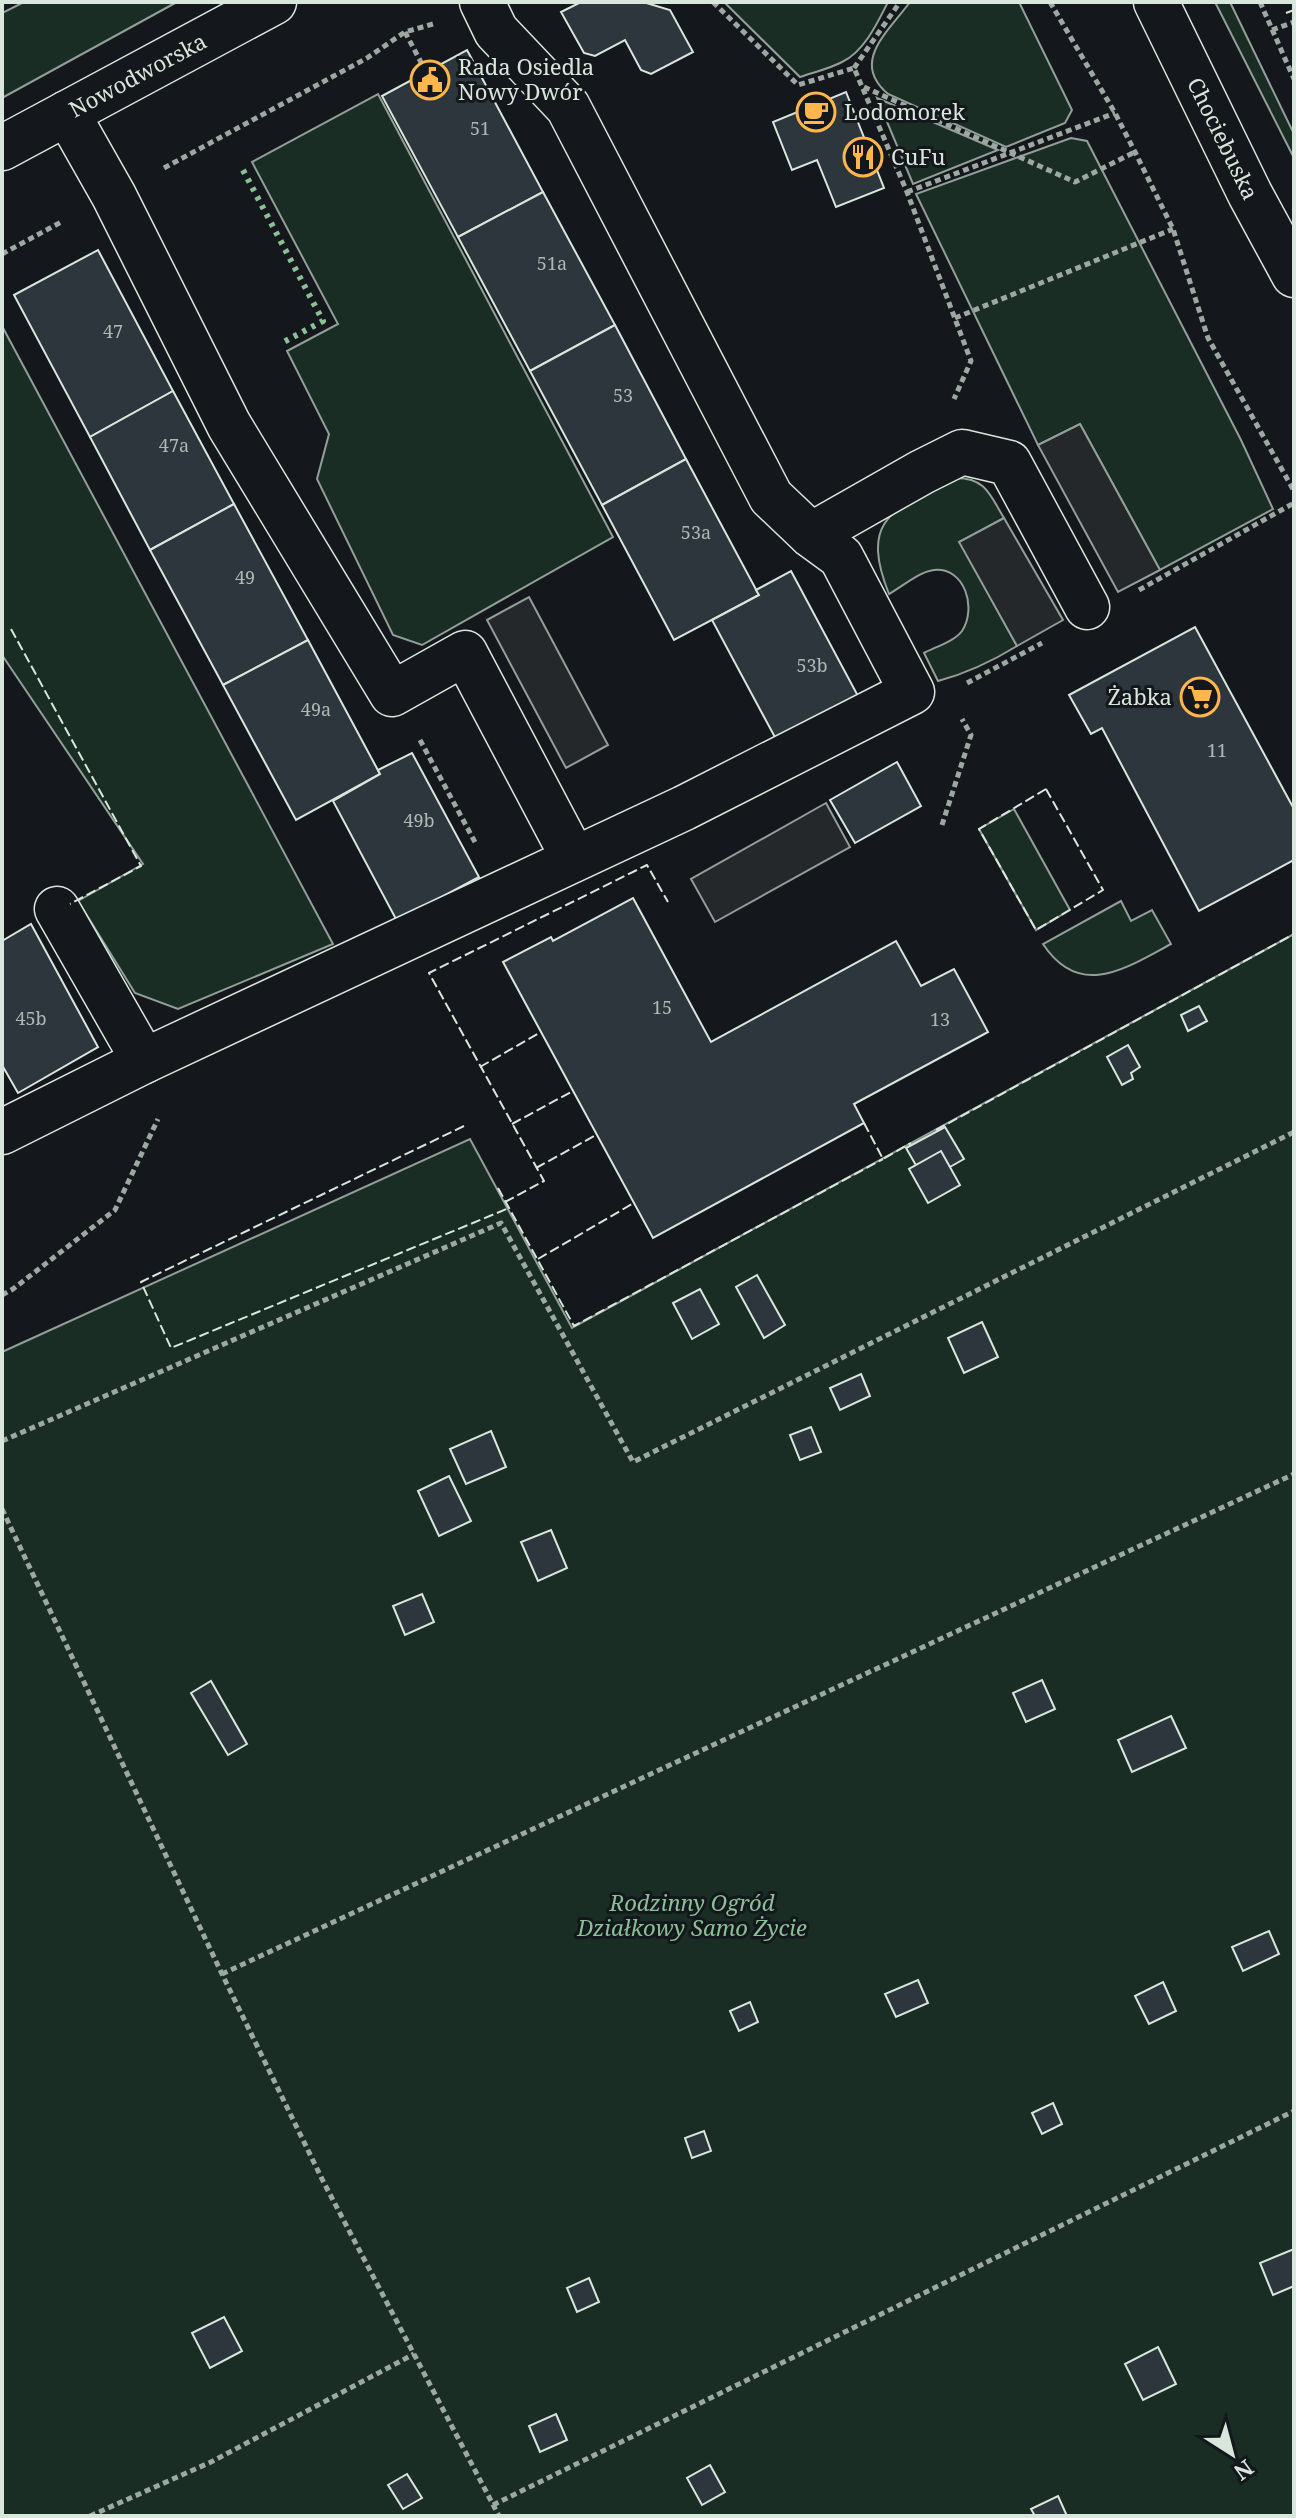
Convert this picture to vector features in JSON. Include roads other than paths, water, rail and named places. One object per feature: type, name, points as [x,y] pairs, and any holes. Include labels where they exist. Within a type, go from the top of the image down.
[{"type":"street","name":"Nowodworska","points":[[2,148],[274,2]]},
{"type":"street","name":"Chociebuska","points":[[1156,2],[1250,194],[1294,275]]},
{"type":"street","points":[[2,1132],[144,1061],[684,808],[912,692],[841,557],[811,535],[771,497],[568,107],[496,31],[483,6]]},
{"type":"street","points":[[67,113],[114,196],[229,425],[392,694],[465,653],[574,859]]},
{"type":"street","points":[[811,535],[962,452],[1009,463],[1087,607]]},
{"type":"street","points":[[57,909],[144,1061]]},
{"type":"place","name":"Rada Osiedla Nowy Dwór","points":[[430,80]]},
{"type":"place","name":"Lodomorek","points":[[816,112]]},
{"type":"place","name":"CuFu","points":[[863,157]]},
{"type":"place","name":"Żabka","points":[[1200,697]]},
{"type":"park label","name":"Rodzinny Ogród Działkowy Samo Życie","points":[[692,1916]]}]
